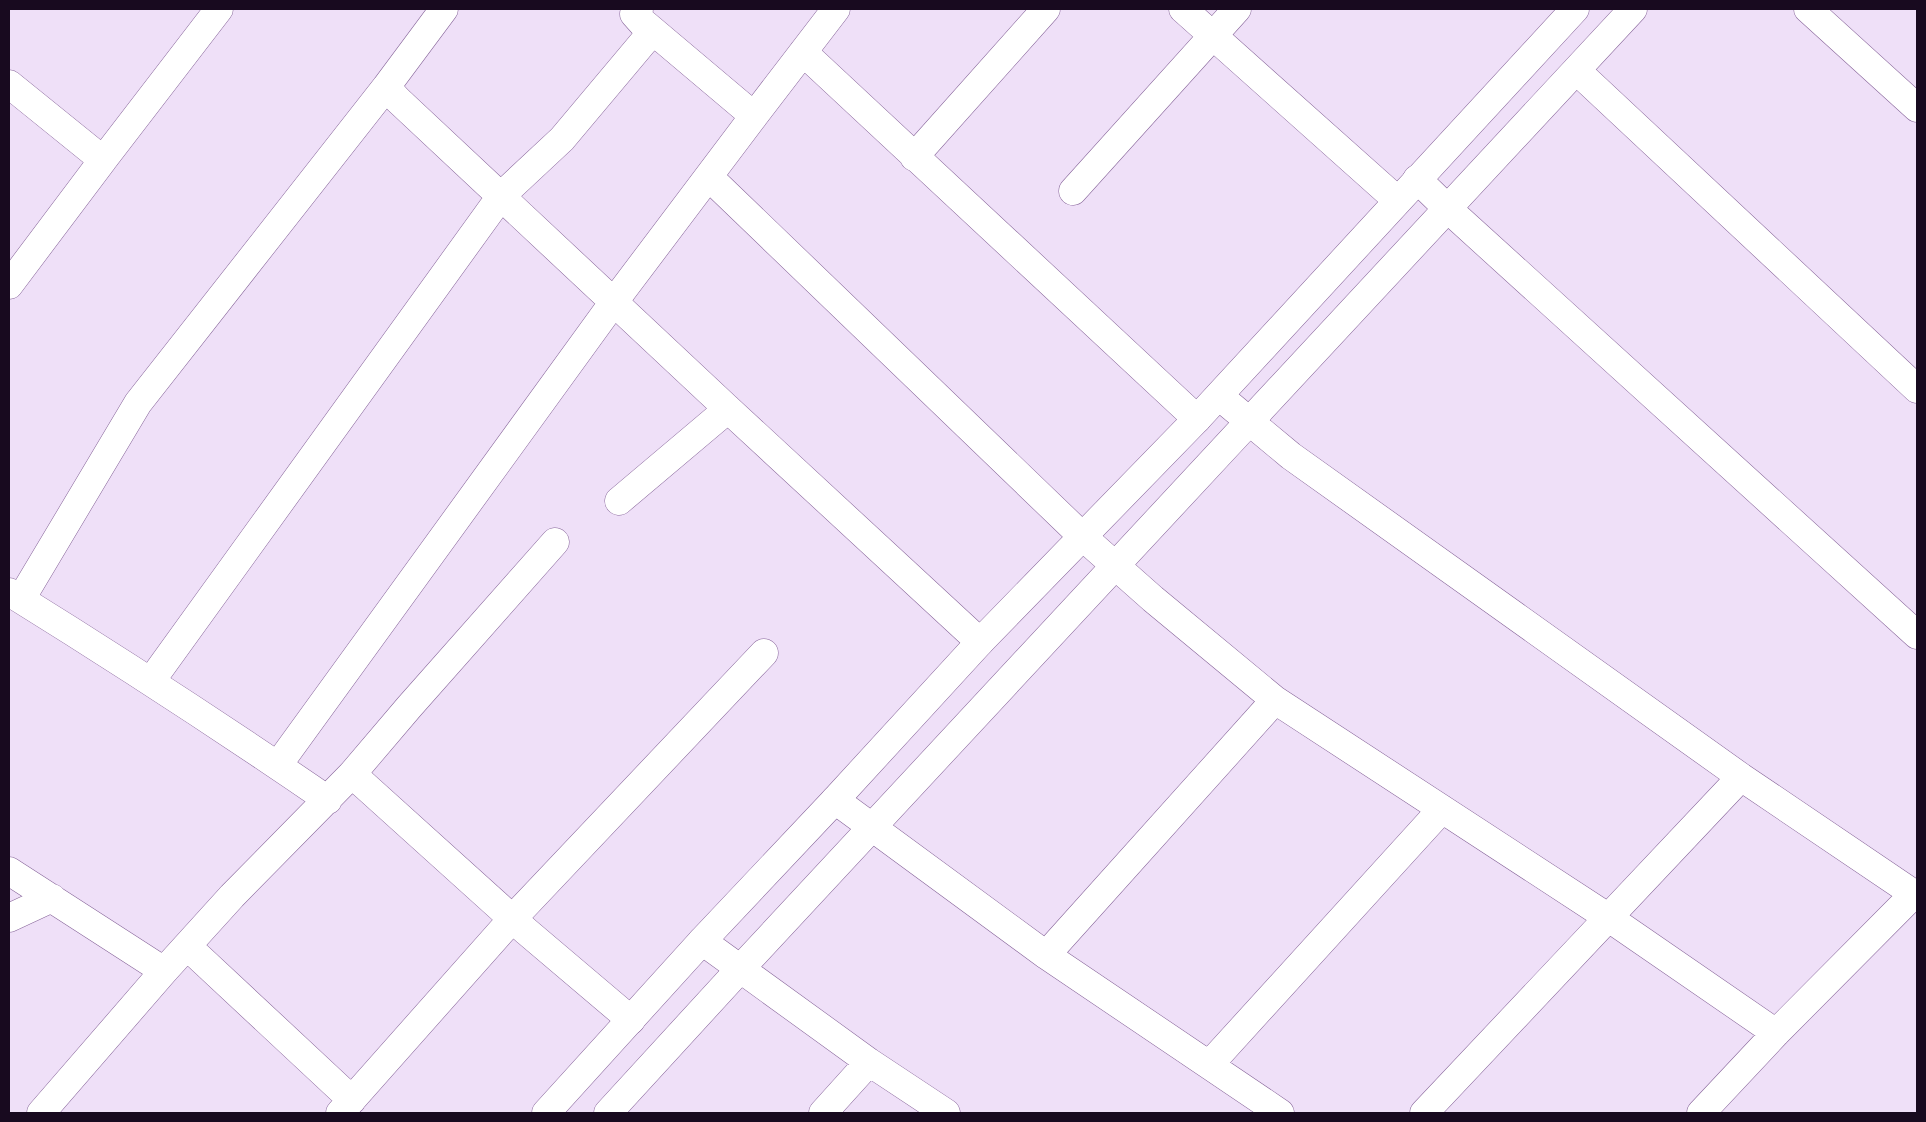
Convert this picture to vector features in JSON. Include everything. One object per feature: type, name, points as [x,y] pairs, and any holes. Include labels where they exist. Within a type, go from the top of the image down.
[{"type":"street","points":[[9,285],[219,9]]},
{"type":"street","points":[[328,800],[151,681],[15,596],[138,403],[386,87],[444,9]]},
{"type":"street","points":[[278,766],[614,303],[836,9]]},
{"type":"street","points":[[914,157],[1046,9]]},
{"type":"street","points":[[1183,9],[1397,200]]},
{"type":"street","points":[[1073,190],[1237,9]]},
{"type":"street","points":[[546,1113],[702,941],[980,642],[1219,396],[1397,200],[1575,9]]},
{"type":"street","points":[[608,1113],[1633,9]]},
{"type":"street","points":[[1808,9],[1917,108]]},
{"type":"street","points":[[633,11],[754,116]]},
{"type":"street","points":[[151,681],[501,196],[562,139],[651,32],[633,11]]},
{"type":"street","points":[[803,52],[1197,419]]},
{"type":"street","points":[[1577,71],[1917,389]]},
{"type":"street","points":[[9,84],[103,160]]},
{"type":"street","points":[[386,87],[614,303],[980,642]]},
{"type":"street","points":[[709,177],[1083,537],[1275,700],[1609,918],[1776,1033]]},
{"type":"street","points":[[1417,179],[1917,635]]},
{"type":"street","points":[[1219,396],[1292,456],[1741,777],[1916,895],[1776,1033],[1701,1113]]},
{"type":"street","points":[[619,501],[728,409]]},
{"type":"street","points":[[41,1113],[232,896],[352,774],[409,706],[555,542]]},
{"type":"street","points":[[187,946],[346,1106],[513,918],[764,653]]},
{"type":"street","points":[[1046,954],[1275,700]]},
{"type":"street","points":[[352,774],[513,918],[631,1020]]},
{"type":"street","points":[[1424,1113],[1741,777]]},
{"type":"street","points":[[835,800],[1046,954],[1280,1113]]},
{"type":"street","points":[[1208,1064],[1442,809]]},
{"type":"street","points":[[9,871],[164,971]]},
{"type":"street","points":[[9,918],[52,898]]},
{"type":"street","points":[[702,941],[869,1062],[946,1113]]},
{"type":"street","points":[[823,1113],[869,1062]]}]
